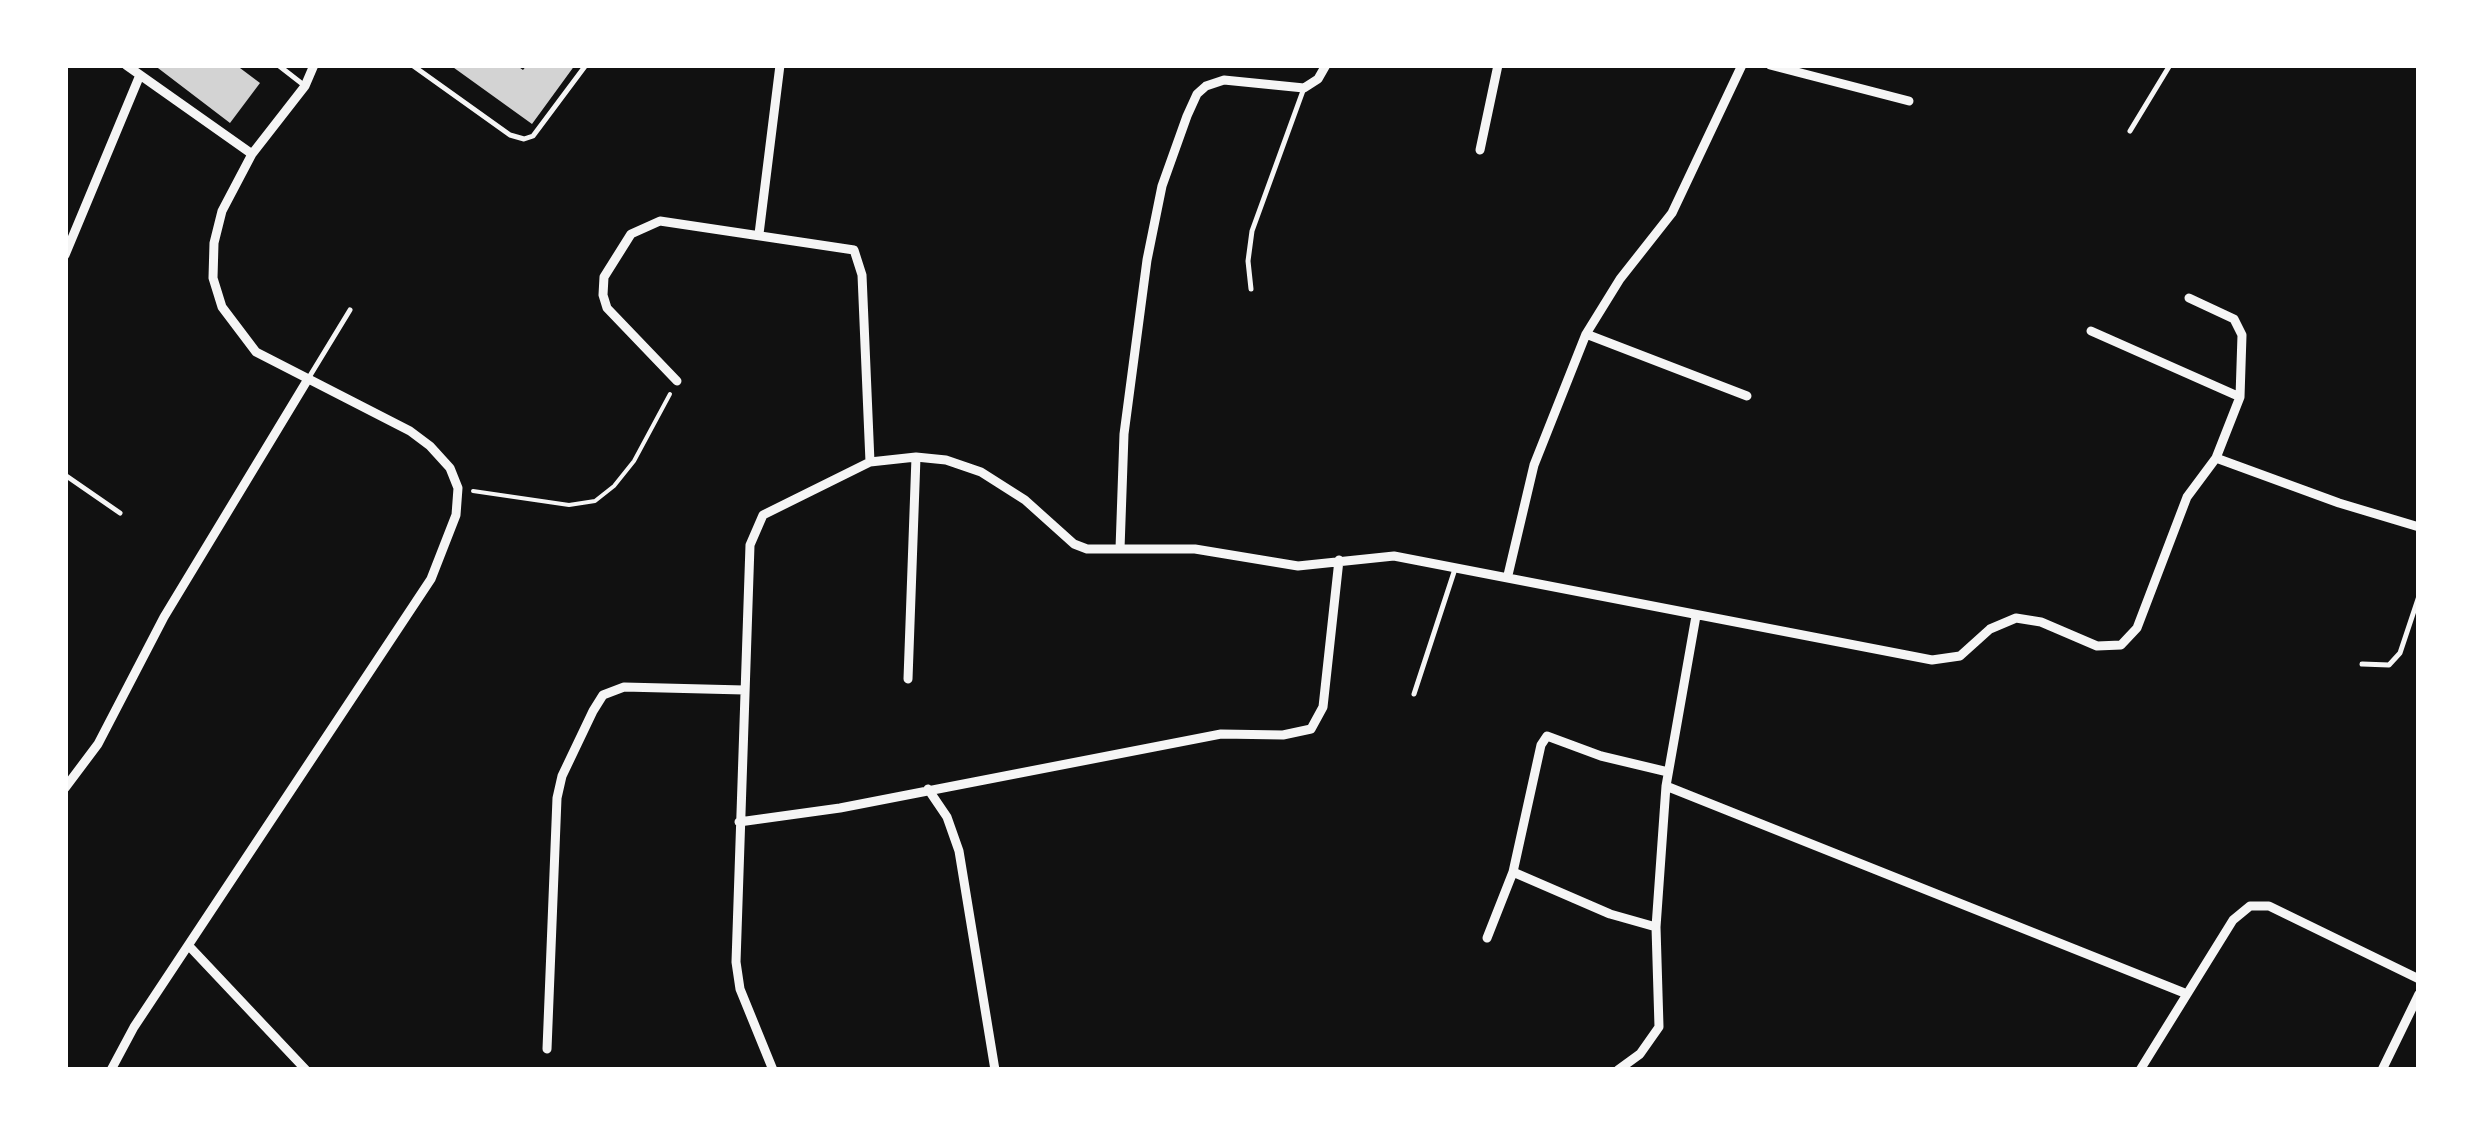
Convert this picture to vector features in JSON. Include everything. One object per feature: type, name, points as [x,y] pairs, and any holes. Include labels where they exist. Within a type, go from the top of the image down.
[{"type":"street","points":[[126,65],[252,154]]},
{"type":"street","points":[[111,1070],[430,579],[450,537],[458,488],[450,468],[410,431],[256,352],[222,307],[213,278],[214,244],[222,211],[252,154],[305,86],[314,65]]},
{"type":"street","points":[[759,234],[780,65]]},
{"type":"street","points":[[1120,549],[1124,434],[1146,260],[1162,186],[1187,116],[1197,94],[1224,80],[1304,88],[1318,79],[1326,65]]},
{"type":"street","points":[[1480,150],[1498,65]]},
{"type":"street","points":[[1508,575],[1534,465],[1586,334],[1620,279],[1672,213],[1742,65]]},
{"type":"street","points":[[1770,65],[1909,101]]},
{"type":"street","points":[[65,255],[140,75]]},
{"type":"street","points":[[677,381],[608,308],[604,277],[631,234],[644,224],[660,221],[837,244],[854,250],[860,259],[870,462]]},
{"type":"street","points":[[774,1070],[740,989],[736,962],[744,690],[754,528],[763,515],[870,462],[916,457],[946,460],[981,472],[1025,500],[1074,544],[1088,549],[1195,549],[1298,566],[1394,556],[1932,660],[1960,656],[1990,628],[2016,618],[2041,622],[2098,646],[2121,645],[2137,628],[2187,497],[2216,458],[2240,398],[2244,377],[2239,324],[2189,298]]},
{"type":"street","points":[[2091,331],[2240,398]]},
{"type":"street","points":[[1586,334],[1747,396]]},
{"type":"street","points":[[65,788],[98,744],[164,617],[308,378]]},
{"type":"street","points":[[908,679],[916,457]]},
{"type":"street","points":[[2216,458],[2340,504],[2419,527]]},
{"type":"street","points":[[738,822],[840,808],[1221,734],[1282,735],[1311,728],[1323,707],[1339,560]]},
{"type":"street","points":[[1618,1070],[1640,1054],[1660,1027],[1656,927],[1666,786],[1696,616]]},
{"type":"street","points":[[547,1049],[556,798],[592,711],[603,695],[624,686],[744,690]]},
{"type":"street","points":[[1487,938],[1513,872],[1534,772],[1548,736],[1601,756],[1668,772]]},
{"type":"street","points":[[1666,786],[2187,994]]},
{"type":"street","points":[[928,789],[947,817],[959,851],[995,1070]]},
{"type":"street","points":[[1513,872],[1610,914],[1656,927]]},
{"type":"street","points":[[2140,1070],[2232,920],[2250,906],[2268,906],[2419,979]]},
{"type":"street","points":[[189,946],[306,1070]]},
{"type":"street","points":[[2382,1070],[2419,994]]},
{"type":"lane","points":[[278,65],[305,86]]},
{"type":"lane","points":[[412,65],[510,135],[524,140],[533,136],[586,65]]},
{"type":"lane","points":[[2130,132],[2170,65]]},
{"type":"lane","points":[[1250,289],[1252,231],[1304,88]]},
{"type":"lane","points":[[308,378],[350,310]]},
{"type":"lane","points":[[65,475],[120,513]]},
{"type":"lane","points":[[1414,694],[1456,566]]},
{"type":"lane","points":[[2362,664],[2389,665],[2400,653],[2419,596]]},
{"type":"path","points":[[458,488],[569,505],[595,502],[634,461],[677,381]]},
{"type":"building","points":[[154,65],[236,65],[260,83],[230,123]]},
{"type":"building","points":[[450,65],[516,65],[523,70],[527,65],[575,65],[532,124]]}]
